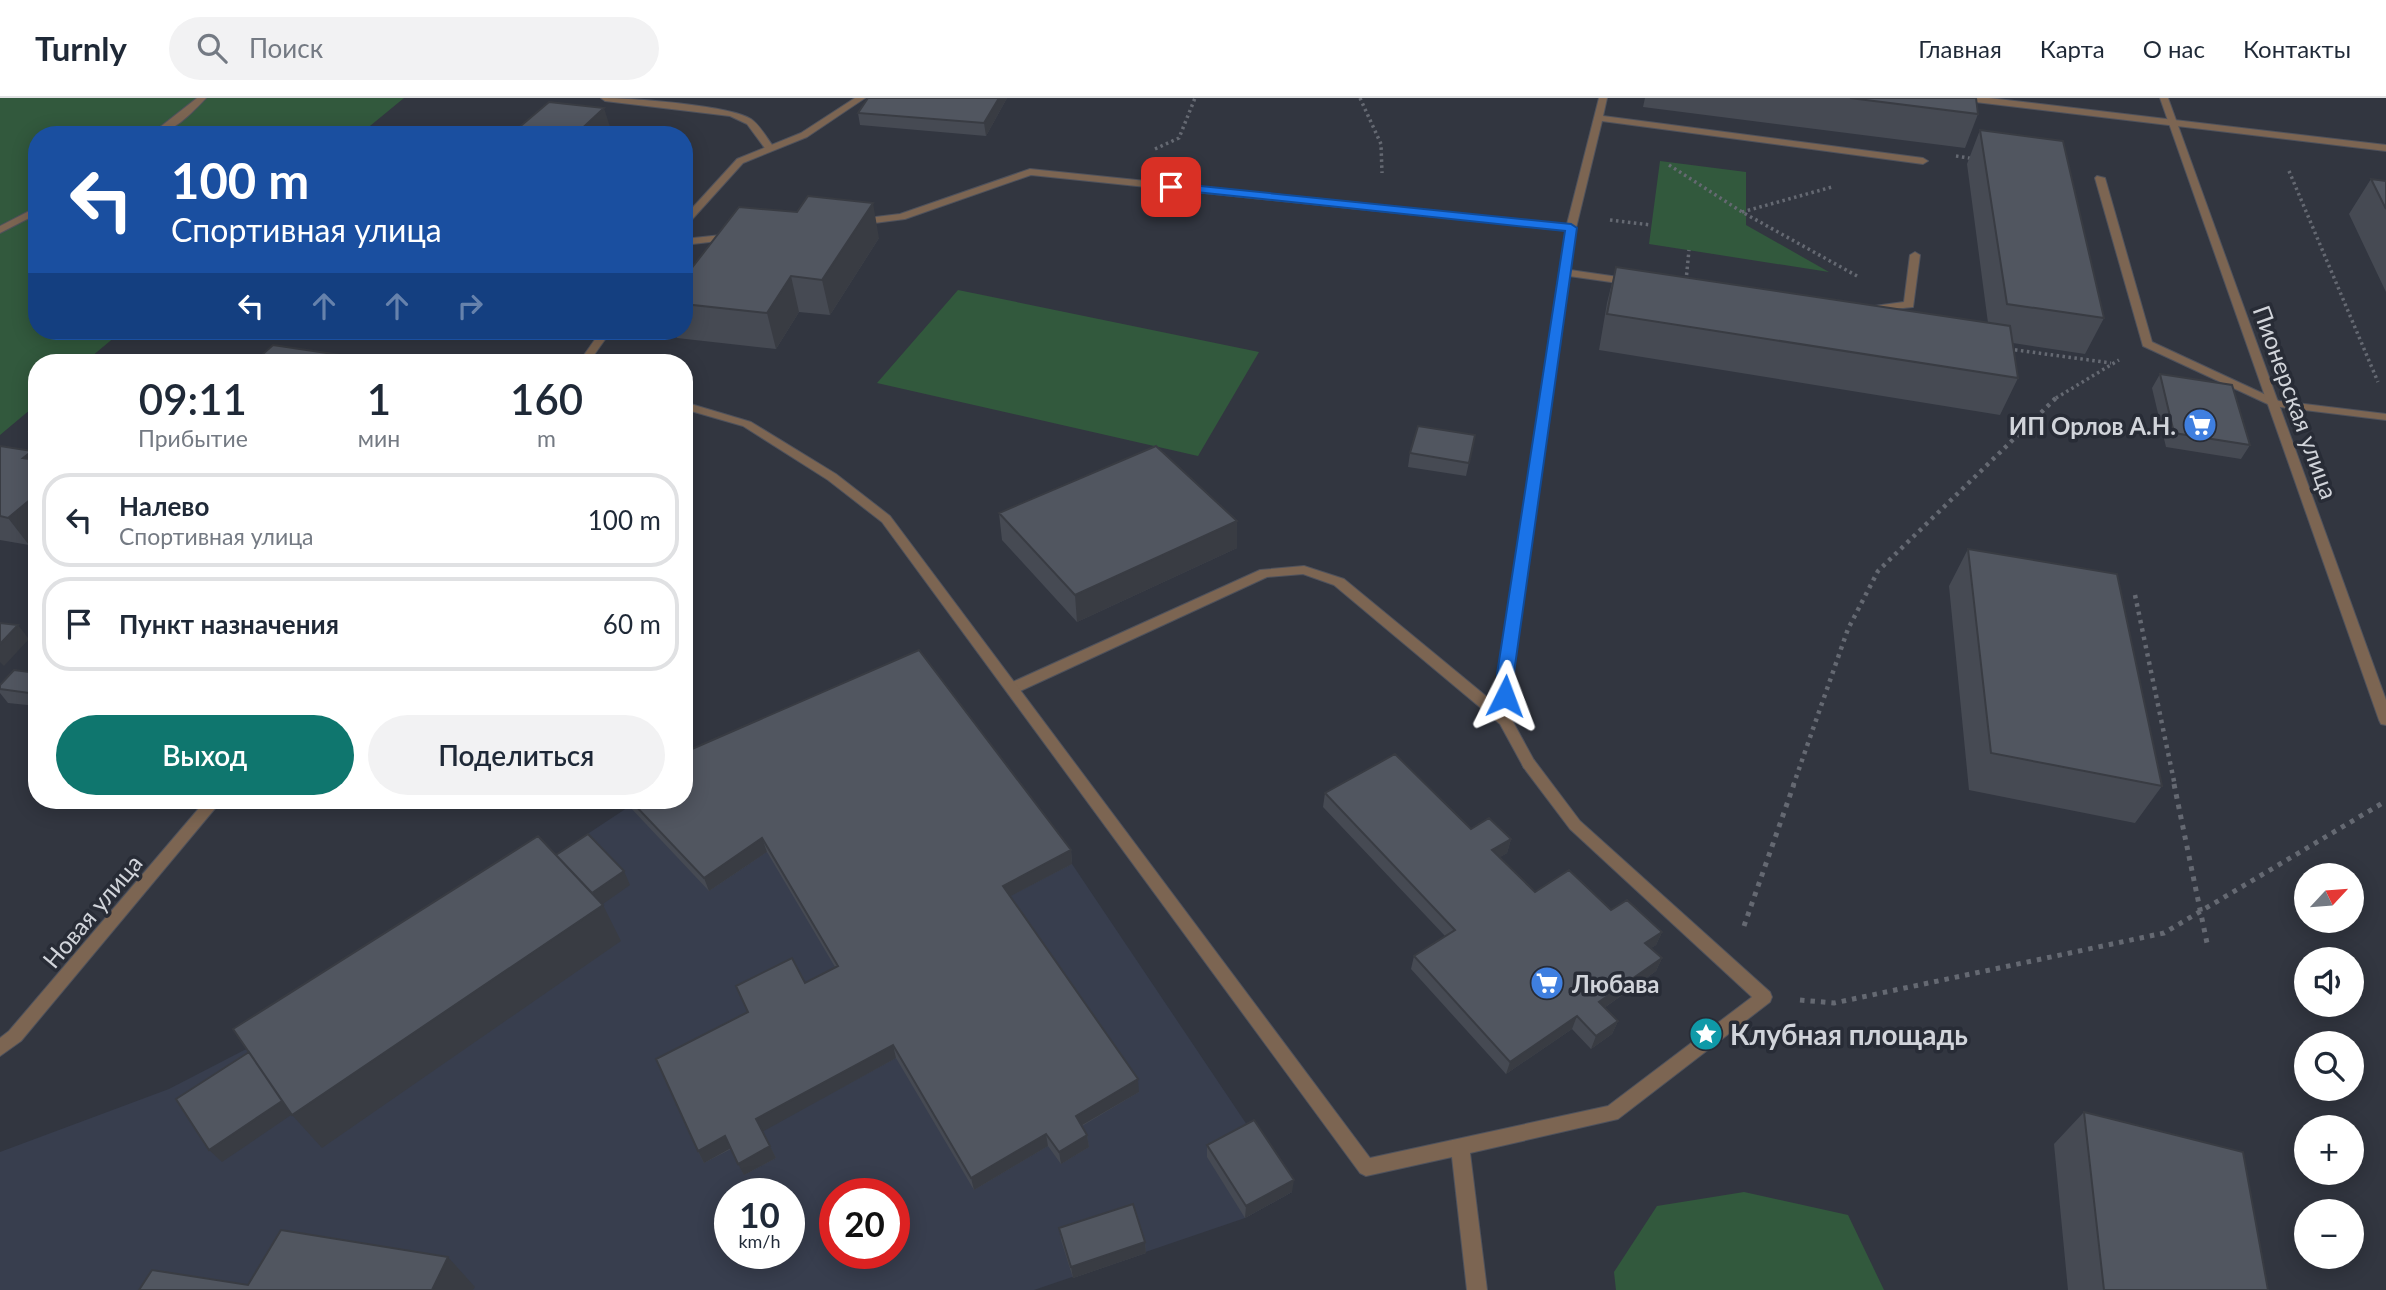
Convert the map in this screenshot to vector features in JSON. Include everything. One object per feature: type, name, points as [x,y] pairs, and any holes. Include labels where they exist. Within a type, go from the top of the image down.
[{"type":"street","points":[[167,126],[202,98]]},
{"type":"street","points":[[605,98],[732,114],[750,122],[770,149]]},
{"type":"street","points":[[693,213],[740,161],[804,135],[861,98]]},
{"type":"street","points":[[1505,720],[1505,674],[1564,272],[1571,228],[1603,98]]},
{"type":"street","points":[[1968,98],[2386,148]]},
{"type":"street","name":"Пионерская улица","points":[[2164,98],[2276,404],[2386,720]]},
{"type":"street","points":[[1598,118],[1923,161]]},
{"type":"street","points":[[847,223],[902,217],[1030,172],[1571,228]]},
{"type":"street","points":[[2100,178],[2147,344],[2276,404],[2386,417]]},
{"type":"street","points":[[0,230],[28,215]]},
{"type":"street","points":[[693,241],[739,236]]},
{"type":"street","points":[[1855,311],[1909,305],[1915,255]]},
{"type":"street","points":[[1564,272],[1686,290]]},
{"type":"street","points":[[693,408],[747,424],[832,477],[886,519],[1366,1167],[1612,1112],[1764,997],[1575,825],[1529,764],[1505,720],[1339,582],[1304,570],[1265,573],[1013,688]]},
{"type":"street","name":"Новая улица","points":[[0,1048],[15,1036],[207,809]]},
{"type":"street","points":[[1460,1146],[1477,1290]]},
{"type":"path","points":[[1360,98],[1381,144],[1383,208]]},
{"type":"path","points":[[2273,135],[2381,387]]},
{"type":"path","points":[[1664,161],[1742,212],[1909,305]]},
{"type":"path","points":[[1686,290],[1689,250]]},
{"type":"path","points":[[1730,966],[1848,629],[1878,570],[2062,391],[2147,344]]},
{"type":"path","points":[[2004,348],[2113,363]]},
{"type":"path","points":[[2135,595],[2207,943]]},
{"type":"path","points":[[1764,997],[1834,1003],[2164,933],[2386,801]]},
{"type":"shaded area","points":[[922,664],[1072,864],[1292,1192],[1245,1218],[1034,1290],[0,1290],[0,1152],[169,1089],[318,1012],[625,809],[693,809],[693,795]]},
{"type":"green space","points":[[0,98],[404,98],[370,126],[28,126],[28,340],[111,340],[95,354],[28,354],[28,412],[0,435]]},
{"type":"green space","points":[[1660,161],[1746,172],[1746,225],[1829,272],[1649,244]]},
{"type":"green space","points":[[958,290],[1259,352],[1198,456],[877,383]]},
{"type":"green space","points":[[1744,1192],[1848,1215],[1884,1290],[1616,1290],[1614,1272],[1657,1206]]},
{"type":"building","points":[[868,98],[999,98],[984,123],[858,113]]},
{"type":"building","points":[[1850,98],[1976,98],[1978,114]]},
{"type":"building","points":[[549,102],[604,108],[585,126],[521,126]]},
{"type":"building","points":[[1980,130],[2063,141],[2104,318],[2007,304]]},
{"type":"building","points":[[2371,179],[2386,181],[2386,209]]},
{"type":"building","points":[[808,196],[873,203],[822,280],[791,276],[767,313],[693,305],[693,266],[739,207],[797,212]]},
{"type":"building","points":[[1616,267],[2010,326],[2018,378],[1607,314]]},
{"type":"building","points":[[273,345],[333,354],[263,354]]},
{"type":"building","points":[[2160,374],[2232,385],[2250,445],[2174,433]]},
{"type":"building","points":[[1418,426],[1475,435],[1469,463],[1410,453]]},
{"type":"building","points":[[0,446],[28,450],[23,458],[28,459],[28,501],[8,518],[0,516]]},
{"type":"building","points":[[1156,446],[1237,521],[1075,595],[999,513]]},
{"type":"building","points":[[1968,549],[2117,574],[2162,786],[1991,753]]},
{"type":"building","points":[[0,623],[18,625],[0,644]]},
{"type":"building","points":[[919,650],[1071,850],[1003,886],[1138,1079],[1076,1116],[1087,1135],[1059,1152],[1046,1134],[971,1178],[893,1045],[756,1119],[770,1146],[738,1164],[725,1136],[698,1151],[656,1059],[748,1012],[736,986],[792,958],[805,983],[838,966],[762,838],[704,878],[639,809],[693,809],[693,749]]},
{"type":"building","points":[[14,670],[28,672],[28,693],[0,689],[0,685]]},
{"type":"building","points":[[1395,754],[1471,829],[1489,818],[1511,839],[1492,850],[1535,892],[1569,870],[1611,910],[1627,900],[1662,932],[1645,943],[1662,958],[1599,1002],[1618,1021],[1596,1036],[1577,1016],[1510,1062],[1414,956],[1455,930],[1325,793]]},
{"type":"building","points":[[588,834],[624,871],[592,893],[556,855]]},
{"type":"building","points":[[538,836],[603,905],[292,1115],[233,1029]]},
{"type":"building","points":[[249,1052],[282,1101],[209,1150],[176,1099]]},
{"type":"building","points":[[2084,1112],[2243,1152],[2268,1290],[2104,1290]]},
{"type":"building","points":[[1254,1120],[1294,1180],[1246,1206],[1207,1145]]},
{"type":"building","points":[[1133,1204],[1145,1242],[1071,1267],[1059,1228]]},
{"type":"building","points":[[281,1230],[448,1257],[432,1290],[139,1290],[152,1270],[248,1285]]},
{"type":"place","name":"ИП Орлов А.Н.","points":[[2200,425]]},
{"type":"place","name":"Любава","points":[[1547,983]]},
{"type":"place","name":"Клубная площадь","points":[[1706,1034]]},
{"type":"route","points":[[1171,187],[1571,228],[1505,674],[1505,696]]}]
